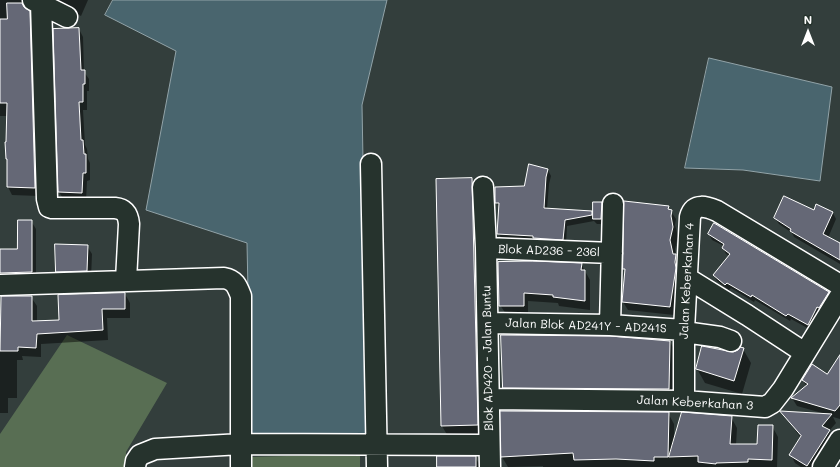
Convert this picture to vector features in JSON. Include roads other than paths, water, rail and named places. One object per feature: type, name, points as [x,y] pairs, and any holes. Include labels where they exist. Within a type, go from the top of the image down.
[{"type":"street","points":[[68,17],[37,2],[48,205],[52,208],[120,208],[125,212],[129,217],[126,280]]},
{"type":"street","points":[[372,164],[377,467]]},
{"type":"street","name":"Blok AD420 - Jalan Buntu","points":[[483,187],[488,323],[490,467]]},
{"type":"street","points":[[610,325],[613,204]]},
{"type":"street","name":"Jalan Keberkahan 4","points":[[684,401],[684,331],[690,214],[697,208],[704,206],[724,215],[840,285]]},
{"type":"street","name":"Blok AD236 - 236l","points":[[486,248],[612,253]]},
{"type":"street","points":[[0,285],[224,278],[234,281],[240,296],[241,467]]},
{"type":"street","points":[[687,278],[805,353]]},
{"type":"street","name":"Jalan Keberkahan 3","points":[[489,399],[684,401],[762,407],[772,403],[782,389],[840,296]]},
{"type":"street","name":"Jalan Blok AD241Y - AD241S","points":[[488,323],[610,325],[684,331],[720,337],[731,341]]},
{"type":"street","points":[[823,467],[840,440]]},
{"type":"street","points":[[135,467],[136,461],[140,455],[155,449],[241,444],[489,445]]},
{"type":"water","points":[[113,0],[387,0],[362,105],[368,438],[251,436],[247,243],[146,210],[176,51],[105,15]]},
{"type":"water","points":[[709,58],[832,87],[820,181],[743,170],[685,168]]}]
